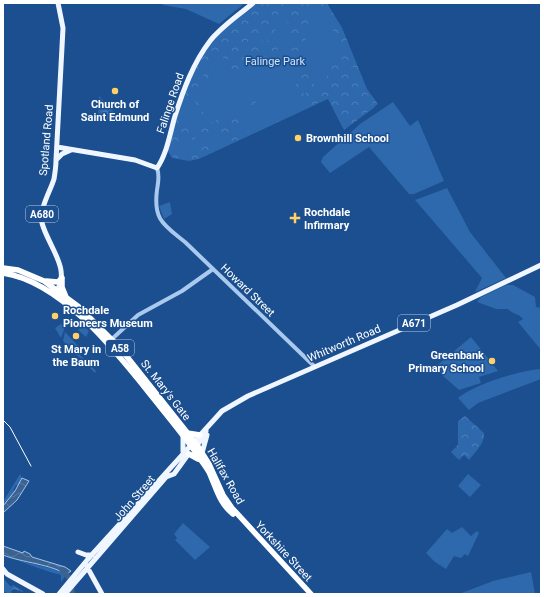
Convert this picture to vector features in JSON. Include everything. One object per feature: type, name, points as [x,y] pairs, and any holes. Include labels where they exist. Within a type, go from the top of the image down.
[{"type":"highway","name":"St. Mary's Gate","points":[[3,268],[22,272],[44,281],[122,359],[185,434]]},
{"type":"highway","name":"St. Mary's Gate","points":[[3,272],[29,279],[66,298],[112,339],[145,377],[193,445]]},
{"type":"highway","points":[[44,281],[58,282],[62,278]]},
{"type":"highway","points":[[62,278],[62,287],[66,298]]},
{"type":"highway","name":"A58","points":[[109,345],[112,339]]},
{"type":"highway","points":[[185,434],[200,435]]},
{"type":"highway","name":"Halifax Road","points":[[193,445],[202,453],[209,464],[225,499],[243,521]]},
{"type":"highway","name":"Halifax Road","points":[[193,445],[223,504],[243,521]]},
{"type":"highway","points":[[186,454],[195,456],[205,466]]},
{"type":"highway","name":"Yorkshire Street","points":[[243,521],[311,594]]},
{"type":"main road","name":"Spotland Road","points":[[58,3],[63,28],[57,147],[54,178],[42,217],[47,237],[61,267],[62,278]]},
{"type":"main road","name":"Falinge Road","points":[[157,168],[163,158],[181,97],[209,42],[253,3]]},
{"type":"main road","points":[[57,147],[135,160],[157,168]]},
{"type":"main road","points":[[56,160],[62,154],[72,149]]},
{"type":"main road","name":"Whitworth Road","points":[[193,445],[222,411],[235,403],[314,366],[457,305],[541,265]]},
{"type":"main road","points":[[55,293],[62,278]]},
{"type":"main road","points":[[202,453],[212,423]]},
{"type":"main road","name":"Whitworth Road","points":[[193,445],[203,438],[206,430]]},
{"type":"main road","points":[[185,434],[186,454]]},
{"type":"main road","name":"John Street","points":[[86,565],[92,555],[193,445]]},
{"type":"main road","name":"John Street","points":[[86,565],[166,477],[174,474],[186,454]]},
{"type":"main road","points":[[78,552],[86,555],[92,555]]},
{"type":"main road","points":[[86,565],[102,594]]},
{"type":"main road","name":"A671","points":[[63,593],[86,565]]},
{"type":"main road","points":[[3,569],[8,574],[43,594]]},
{"type":"main road","points":[[77,577],[87,576],[95,580]]},
{"type":"street","name":"Falinge Road","points":[[157,168],[159,178],[156,208],[159,219],[167,229]]},
{"type":"street","name":"Howard Street","points":[[167,229],[185,242],[314,366]]},
{"type":"street","points":[[112,339],[138,315],[182,291],[212,269]]},
{"type":"green space","points":[[163,3],[245,3],[219,24],[186,9],[163,5]]},
{"type":"green space","name":"Falinge Park","points":[[255,3],[327,3],[342,28],[367,89],[378,104],[344,130],[328,99],[199,159],[189,161],[172,158],[167,150],[175,123],[184,96],[202,57],[214,40]]},
{"type":"green space","points":[[257,3],[273,3],[275,5],[278,3],[285,3],[286,16],[274,32],[279,46],[276,54],[240,68],[241,73],[234,78],[231,76],[232,70],[230,68],[233,59],[229,58],[225,62],[222,54],[213,57],[206,63],[197,81],[200,85],[200,92],[193,99],[188,97],[181,115],[179,129],[190,129],[191,133],[195,134],[196,138],[177,148],[180,151],[195,151],[208,144],[216,145],[222,138],[249,131],[250,126],[255,129],[284,119],[199,158],[190,160],[174,158],[171,151],[168,150],[180,109],[196,68],[203,55],[216,38]],"holes":[[[262,34],[268,41],[262,41],[257,45],[247,43],[249,39],[256,39],[255,37]]]},
{"type":"green space","points":[[290,3],[312,3],[311,8],[305,5],[303,12],[308,20],[308,29],[303,33],[307,42],[305,44],[298,37],[287,34],[288,17],[294,9],[289,5]]},
{"type":"green space","points":[[314,3],[326,3],[342,28],[367,90],[377,103],[373,104],[363,87],[371,103],[375,107],[345,129],[343,128],[328,98],[305,108],[292,74],[296,71],[306,101],[308,100],[298,69],[302,61],[306,61],[312,81],[320,94],[326,87],[328,68],[343,61],[349,63],[362,85],[355,70],[350,63],[347,61],[343,59],[331,65],[338,56],[339,47],[335,33],[322,12]]},
{"type":"green space","points":[[295,47],[301,51],[306,50],[304,59],[298,55],[293,60],[290,51]]},
{"type":"green space","points":[[212,64],[212,76],[207,83],[204,82],[202,79],[208,66]]},
{"type":"green space","points":[[99,96],[114,112],[113,120],[98,119]]},
{"type":"green space","points":[[256,98],[255,107],[250,110],[246,104],[248,99]]},
{"type":"green space","points":[[195,101],[202,106],[204,116],[197,113],[198,108],[196,107]]},
{"type":"green space","points":[[393,102],[410,126],[418,120],[444,181],[414,194],[409,194],[369,147],[330,173],[321,162],[323,157],[360,124]]},
{"type":"green space","points":[[206,112],[210,118],[210,123],[222,118],[230,117],[241,123],[239,129],[229,134],[197,138],[196,132],[208,125]]},
{"type":"green space","points":[[447,188],[470,232],[506,278],[475,292],[482,278],[415,200]]},
{"type":"green space","points":[[170,202],[172,214],[164,219],[159,206]]},
{"type":"green space","points":[[506,285],[513,285],[535,297],[536,307],[541,308],[541,350],[518,322],[523,319],[521,317],[508,309],[496,309],[477,302],[481,297]]},
{"type":"green space","points":[[61,324],[65,327],[61,338],[55,328]]},
{"type":"green space","points":[[83,325],[89,331],[86,337],[78,330]]},
{"type":"green space","points":[[65,332],[83,351],[80,355],[96,371],[95,373],[63,341]]},
{"type":"green space","points":[[471,337],[498,371],[479,377],[481,383],[459,390],[434,368]]},
{"type":"green space","points":[[541,369],[541,379],[478,403],[469,410],[458,398],[475,388],[497,379],[520,372]]},
{"type":"green space","points":[[465,416],[484,433],[484,437],[479,447],[469,460],[464,455],[459,460],[451,452],[458,445],[458,421]]},
{"type":"green space","points":[[20,474],[22,478],[18,486],[16,485],[13,490],[15,491],[3,506],[3,502]]},
{"type":"green space","points":[[468,474],[481,485],[470,497],[458,486]]},
{"type":"green space","points":[[183,523],[210,547],[195,560],[175,540],[177,538],[174,534]]},
{"type":"green space","points":[[462,527],[471,536],[477,531],[479,533],[468,556],[465,554],[461,558],[454,556],[446,569],[435,562],[426,553],[447,529],[452,533]]},
{"type":"green space","points":[[16,560],[58,570],[66,575],[61,582],[61,575]]},
{"type":"green space","points":[[531,572],[535,594],[459,594],[493,581]]},
{"type":"green space","points":[[3,578],[11,587],[13,585],[23,592],[13,589],[11,592],[13,594],[8,594],[3,591]]},
{"type":"water","points":[[22,478],[29,481],[17,500],[3,513],[3,506],[15,491]]},
{"type":"water","points":[[3,546],[23,553],[24,551],[32,557],[65,567],[71,571],[66,575],[46,566],[3,555]]},
{"type":"waterway","points":[[62,570],[71,580],[72,594]]},
{"type":"tram line","points":[[3,420],[10,427],[31,466]]},
{"type":"place","name":"Church of Saint Edmund","points":[[115,91]]},
{"type":"place","name":"Brownhill School","points":[[298,138]]},
{"type":"place","name":"Rochdale Infirmary","points":[[295,218]]},
{"type":"place","name":"Rochdale Pioneers Museum","points":[[55,316]]},
{"type":"place","name":"St Mary in the Baum","points":[[76,336]]},
{"type":"place","name":"Greenbank Primary School","points":[[492,361]]}]
